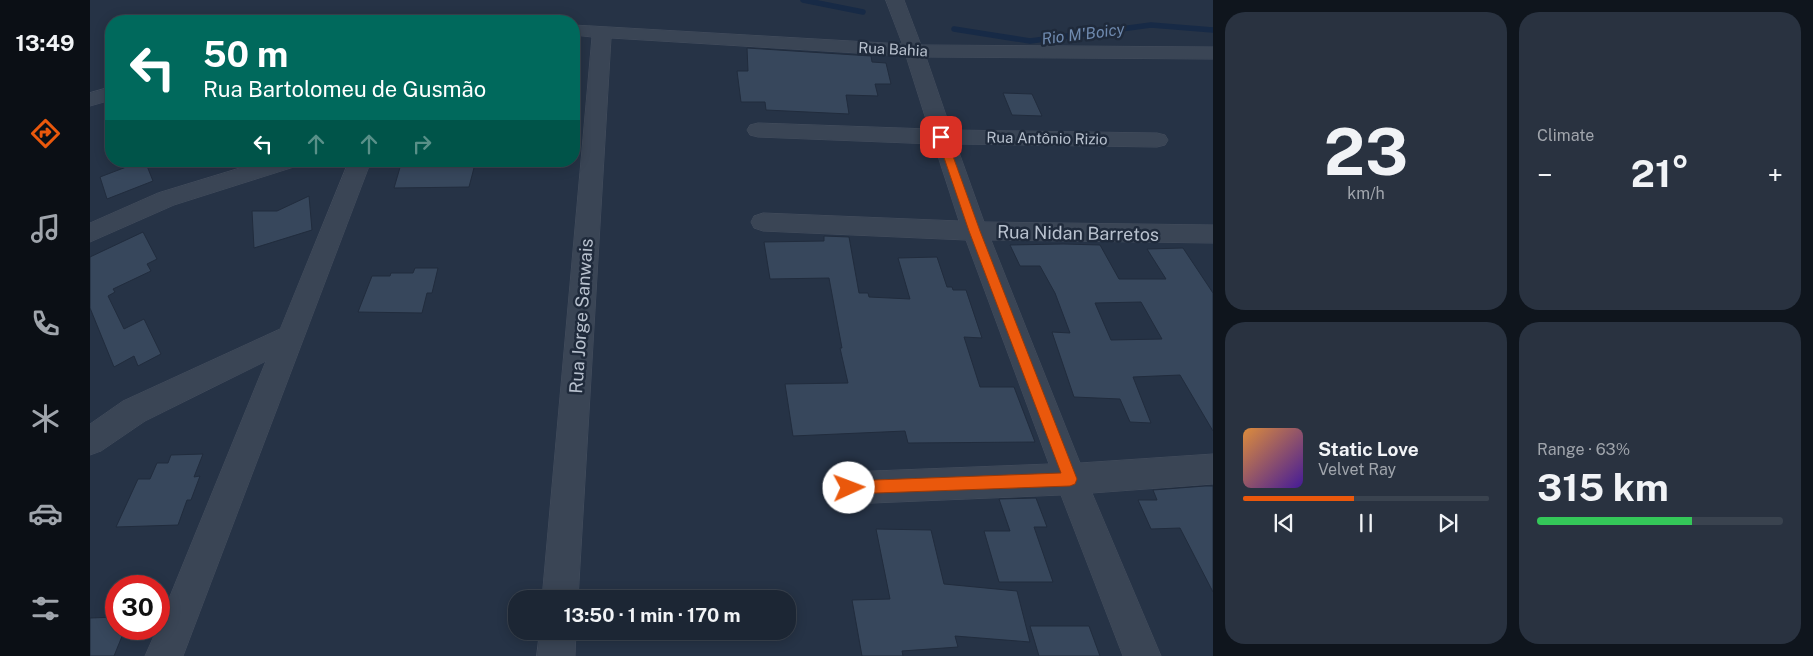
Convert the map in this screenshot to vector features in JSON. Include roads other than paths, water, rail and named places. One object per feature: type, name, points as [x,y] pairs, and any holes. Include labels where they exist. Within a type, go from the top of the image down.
[{"type":"street","points":[[895,0],[915,51],[941,137],[974,231],[1070,479],[1142,656]]},
{"type":"street","name":"Rua Bahia","points":[[580,30],[915,51],[1213,53]]},
{"type":"street","name":"Rua Jorge Sanwais","points":[[561,590],[602,32]]},
{"type":"street","points":[[90,100],[105,95]]},
{"type":"street","name":"Rua Antônio Rizio","points":[[758,130],[941,137],[1157,140]]},
{"type":"street","points":[[90,233],[166,199],[270,167]]},
{"type":"street","points":[[164,656],[358,167]]},
{"type":"street","name":"Rua Nidan Barretos","points":[[763,222],[974,231],[1213,234]]},
{"type":"street","points":[[90,441],[134,411],[290,337]]},
{"type":"street","points":[[849,488],[1070,479],[1213,469]]},
{"type":"street","points":[[556,656],[557,640]]},
{"type":"waterway","name":"Rio M'Boicy","points":[[803,0],[863,12]]},
{"type":"waterway","name":"Rio M'Boicy","points":[[954,29],[1030,41],[1151,25],[1213,30]]}]
